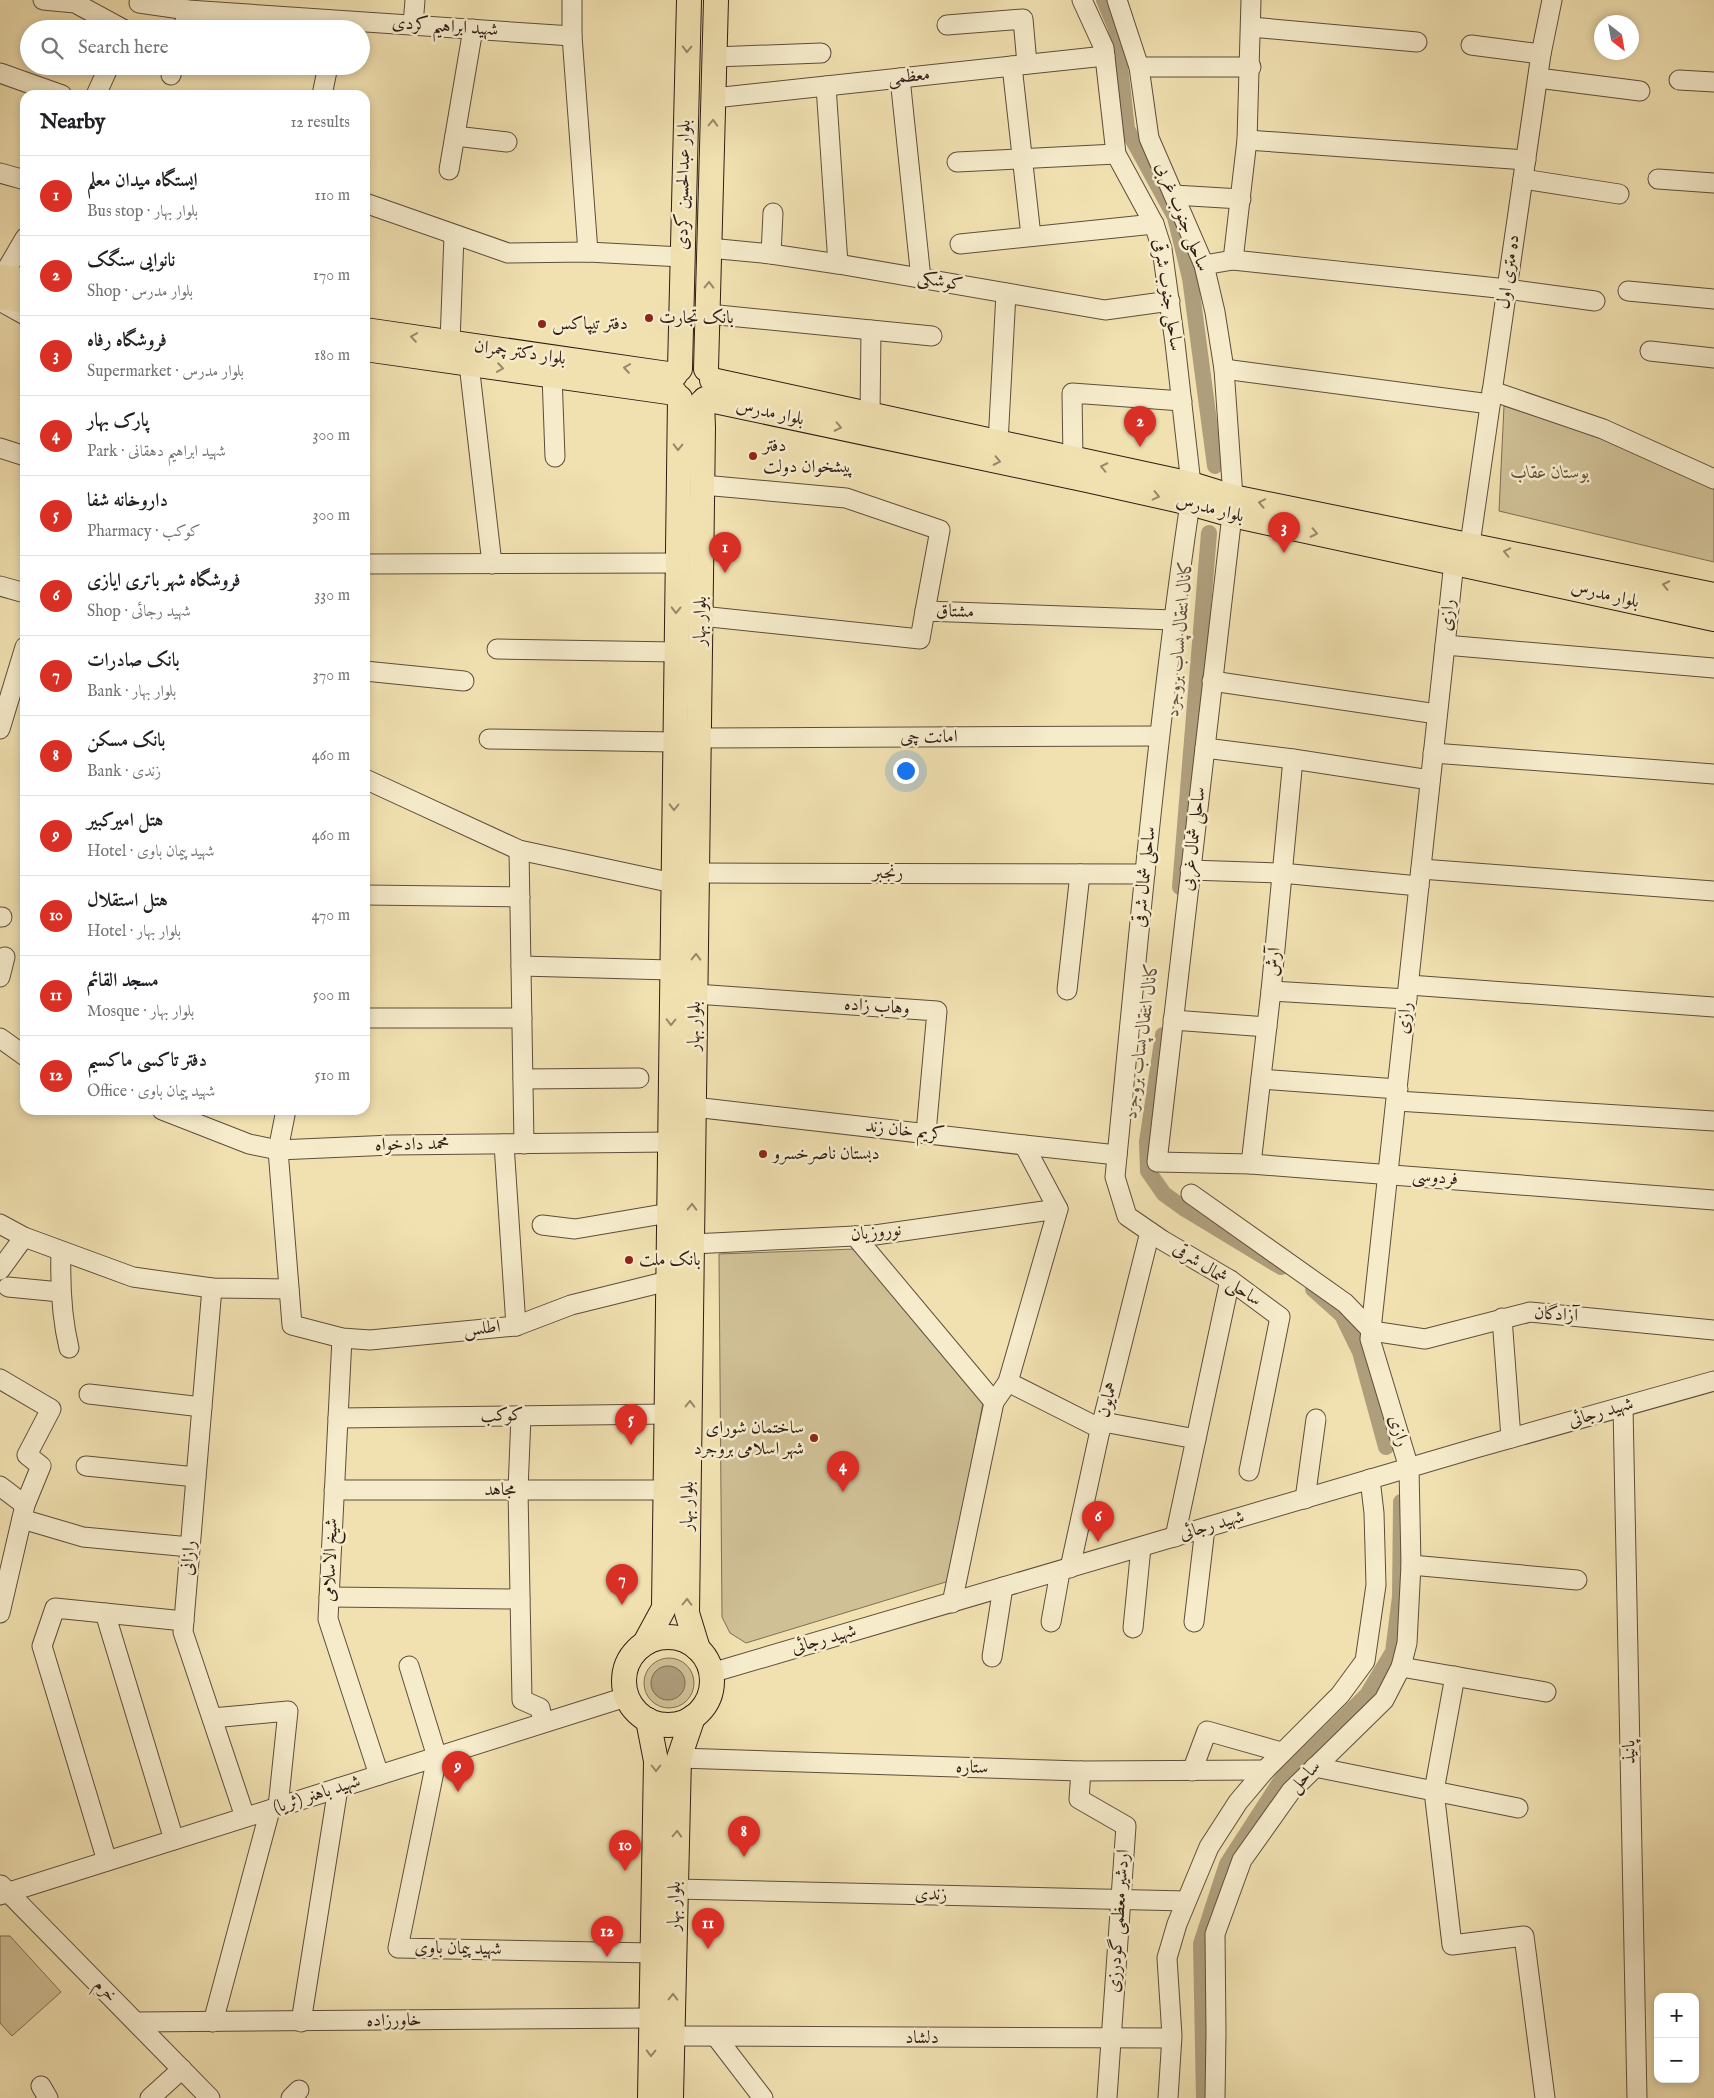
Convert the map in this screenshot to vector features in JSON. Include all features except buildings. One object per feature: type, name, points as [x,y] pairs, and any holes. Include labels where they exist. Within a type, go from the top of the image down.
[{"type":"main road","name":"بلوار عبدالحسین کردی","points":[[689,0],[681,313],[692,386]]},
{"type":"main road","name":"بلوار عبدالحسین کردی","points":[[692,386],[708,314],[716,0]]},
{"type":"main road","points":[[5,286],[20,297]]},
{"type":"main road","points":[[681,313],[692,321],[700,321],[708,314]]},
{"type":"main road","name":"بلوار دکتر چمران","points":[[370,331],[450,342],[692,386]]},
{"type":"main road","name":"بلوار دکتر چمران","points":[[370,350],[552,375],[692,386]]},
{"type":"main road","name":"بلوار مدرس","points":[[692,386],[870,416],[1072,460],[1232,506],[1454,562],[1714,620]]},
{"type":"main road","name":"بلوار مدرس","points":[[692,386],[1191,494]]},
{"type":"main road","name":"بلوار بهار","points":[[645,1643],[664,1608],[678,484],[692,386]]},
{"type":"main road","name":"بلوار بهار","points":[[692,386],[703,428],[703,485],[687,1613],[698,1649]]},
{"type":"main road","points":[[678,484],[684,476],[690,473],[698,478],[703,485]]},
{"type":"main road","name":"بلوار مدرس","points":[[1232,506],[1470,544],[1714,595]]},
{"type":"main road","points":[[674,783],[698,781]]},
{"type":"main road","points":[[667,1334],[691,1335]]},
{"type":"main road","points":[[673,1637],[682,1639],[698,1649],[704,1656],[711,1673],[712,1685],[709,1697],[703,1708],[694,1717],[671,1725],[659,1724],[639,1714],[626,1697],[624,1679],[628,1661],[635,1651],[654,1639],[673,1637]]},
{"type":"main road","name":"بلوار بهار","points":[[671,2098],[679,1758],[694,1717]]},
{"type":"main road","name":"بلوار بهار","points":[[648,1720],[656,1761],[650,2098]]},
{"type":"street","points":[[43,0],[75,3],[108,20]]},
{"type":"street","points":[[413,25],[415,0]]},
{"type":"street","points":[[572,0],[572,36],[588,252]]},
{"type":"street","name":"ساحلی جنوب شرقی","points":[[1082,0],[1104,48],[1116,154],[1154,224],[1162,249],[1182,401],[1191,494]]},
{"type":"street","name":"ساحلی جنوب غربی","points":[[1117,0],[1139,67],[1149,138],[1204,265],[1215,312],[1224,369],[1232,506]]},
{"type":"street","points":[[1233,260],[1247,140],[1252,0]]},
{"type":"street","name":"ده متری اول","points":[[1470,544],[1541,54],[1552,0]]},
{"type":"street","points":[[130,20],[140,2]]},
{"type":"street","name":"شهید ابراهیم کردی","points":[[140,2],[188,10],[294,20]]},
{"type":"street","points":[[186,20],[188,10]]},
{"type":"street","points":[[947,25],[1023,19],[1020,65],[1023,159],[1031,236]]},
{"type":"street","name":"شهید ابراهیم کردی","points":[[370,24],[413,25],[572,36]]},
{"type":"street","points":[[1252,27],[1417,42]]},
{"type":"street","points":[[449,170],[473,29]]},
{"type":"street","points":[[1471,45],[1541,54]]},
{"type":"street","points":[[714,58],[821,53]]},
{"type":"street","name":"معظمی","points":[[714,98],[1105,56]]},
{"type":"street","points":[[1139,67],[1251,67]]},
{"type":"street","points":[[0,73],[48,90]]},
{"type":"street","points":[[98,90],[105,75]]},
{"type":"street","points":[[323,90],[326,75]]},
{"type":"street","points":[[900,78],[920,279]]},
{"type":"street","points":[[1538,78],[1640,91]]},
{"type":"street","points":[[1679,80],[1714,82]]},
{"type":"street","points":[[826,86],[838,264]]},
{"type":"street","points":[[455,136],[507,142]]},
{"type":"street","points":[[1247,140],[1526,160]]},
{"type":"street","points":[[958,162],[1116,154]]},
{"type":"street","points":[[0,173],[20,179]]},
{"type":"street","points":[[1523,179],[1619,194]]},
{"type":"street","points":[[1658,180],[1714,183]]},
{"type":"street","points":[[1174,195],[1240,199]]},
{"type":"street","points":[[370,205],[508,253],[588,252],[682,258]]},
{"type":"street","points":[[771,254],[773,213]]},
{"type":"street","points":[[960,244],[1154,224]]},
{"type":"street","points":[[450,342],[454,235]]},
{"type":"street","name":"کوشکی","points":[[709,248],[771,254],[838,264],[1105,310],[1170,301]]},
{"type":"street","points":[[20,250],[5,286],[20,308]]},
{"type":"street","points":[[1204,265],[1233,260],[1507,289],[1594,301]]},
{"type":"street","points":[[1628,291],[1714,300]]},
{"type":"street","points":[[998,444],[1006,293]]},
{"type":"street","points":[[708,314],[932,336]]},
{"type":"street","points":[[870,416],[871,330]]},
{"type":"street","points":[[1650,351],[1714,358]]},
{"type":"street","points":[[469,364],[492,564]]},
{"type":"street","points":[[1224,369],[1491,398],[1603,429],[1714,479]]},
{"type":"street","points":[[552,375],[555,457]]},
{"type":"street","points":[[1072,460],[1072,393],[1182,401]]},
{"type":"street","points":[[0,448],[20,454]]},
{"type":"street","points":[[703,485],[846,498],[940,530],[925,611]]},
{"type":"street","name":"ساحلی شمال شرقی","points":[[1191,494],[1159,736],[1115,1177],[1128,1216],[1150,1232],[1230,1280],[1280,1317],[1249,1471]]},
{"type":"street","name":"ساحلی شمال غربی","points":[[1156,1162],[1232,506]]},
{"type":"street","name":"رازی","points":[[1409,1468],[1370,1339],[1454,562]]},
{"type":"street","points":[[370,564],[677,563]]},
{"type":"street","points":[[0,586],[20,592]]},
{"type":"street","name":"مشتاق","points":[[701,616],[920,639],[925,611],[1173,620]]},
{"type":"street","points":[[1445,645],[1714,668]]},
{"type":"street","points":[[497,649],[676,652]]},
{"type":"street","points":[[0,728],[4,702],[20,660]]},
{"type":"street","points":[[370,672],[464,681]]},
{"type":"street","points":[[1212,681],[1438,714]]},
{"type":"street","name":"امانت چی","points":[[699,738],[1159,736]]},
{"type":"street","points":[[489,739],[674,742]]},
{"type":"street","points":[[1205,748],[1293,759],[1430,780]]},
{"type":"street","points":[[1433,753],[1714,774]]},
{"type":"street","name":"آرش","points":[[1251,1164],[1271,991],[1293,759]]},
{"type":"street","points":[[370,781],[519,850],[673,883]]},
{"type":"street","points":[[519,850],[524,1144]]},
{"type":"street","points":[[1190,870],[1420,877],[1714,891]]},
{"type":"street","name":"رنجبر","points":[[697,873],[1145,874]]},
{"type":"street","points":[[1067,990],[1080,874]]},
{"type":"street","points":[[370,895],[520,897]]},
{"type":"street","points":[[0,977],[5,957]]},
{"type":"street","points":[[521,966],[671,970]]},
{"type":"street","points":[[1271,991],[1408,992],[1714,1007]]},
{"type":"street","name":"وهاب زاده","points":[[696,994],[937,1011],[926,1133]]},
{"type":"street","points":[[370,1018],[522,1018]]},
{"type":"street","points":[[1173,1020],[1267,1027]]},
{"type":"street","points":[[0,1038],[20,1052]]},
{"type":"street","points":[[523,1079],[639,1078]]},
{"type":"street","points":[[1261,1079],[1397,1095],[1714,1121]]},
{"type":"street","name":"کریم خان زند","points":[[694,1107],[1024,1146],[1117,1155]]},
{"type":"street","name":"محمد دادخواه","points":[[175,1115],[249,1144],[278,1150],[392,1145],[670,1142]]},
{"type":"street","points":[[0,1224],[24,1237],[133,1277],[212,1288],[289,1289],[278,1150],[285,1115]]},
{"type":"street","points":[[504,1144],[516,1326]]},
{"type":"street","points":[[952,1603],[994,1402],[1008,1382],[1058,1209],[1024,1146]]},
{"type":"street","name":"فردوسی","points":[[1156,1162],[1251,1164],[1714,1200]]},
{"type":"street","points":[[1191,1194],[1345,1303],[1372,1331]]},
{"type":"street","name":"نوروزیان","points":[[692,1244],[855,1236],[1058,1209]]},
{"type":"street","points":[[542,1225],[574,1229],[669,1213]]},
{"type":"street","name":"همایون","points":[[1051,1622],[1150,1232]]},
{"type":"street","points":[[855,1236],[994,1402]]},
{"type":"street","points":[[24,1237],[4,1279],[60,1292]]},
{"type":"street","points":[[61,1251],[60,1292],[69,1348]]},
{"type":"street","points":[[1175,1537],[1230,1280]]},
{"type":"street","name":"اطلس","points":[[289,1289],[292,1325],[342,1338],[370,1340],[516,1326],[571,1305],[668,1281]]},
{"type":"street","name":"رازانی","points":[[212,1288],[183,1632],[245,1817]]},
{"type":"street","name":"آزادگان","points":[[1372,1331],[1425,1339],[1530,1312],[1714,1330]]},
{"type":"street","points":[[1502,1318],[1511,1438]]},
{"type":"street","name":"شیخ الاسلامی","points":[[342,1338],[328,1619],[379,1775]]},
{"type":"street","points":[[0,1379],[51,1409],[27,1455],[41,1466],[24,1512],[3,1583],[0,1613]]},
{"type":"street","name":"شهید رجائی","points":[[711,1673],[1141,1548],[1370,1479],[1714,1381]]},
{"type":"street","points":[[1008,1382],[1102,1425],[1196,1438]]},
{"type":"street","points":[[89,1394],[202,1406]]},
{"type":"street","name":"پانیذ","points":[[1623,1407],[1637,2098]]},
{"type":"street","name":"کوکب","points":[[338,1418],[666,1414]]},
{"type":"street","points":[[521,1416],[518,1490],[522,1700],[540,1708],[543,1722]]},
{"type":"street","points":[[1305,1499],[1316,1419]]},
{"type":"street","points":[[86,1466],[196,1477]]},
{"type":"street","name":"ساحل","points":[[1215,2098],[1215,1934],[1242,1860],[1291,1790],[1384,1700],[1401,1667],[1407,1643],[1411,1565],[1409,1468]]},
{"type":"street","name":"ساحل","points":[[1168,2098],[1171,2038],[1167,1958],[1186,1901],[1209,1847],[1238,1802],[1282,1752],[1340,1695],[1365,1661],[1376,1585],[1374,1512],[1370,1479]]},
{"type":"street","points":[[0,1486],[24,1512],[83,1536],[190,1547]]},
{"type":"street","name":"مجاهد","points":[[334,1490],[666,1490]]},
{"type":"street","points":[[1194,1622],[1205,1528]]},
{"type":"street","points":[[1133,1628],[1141,1548]]},
{"type":"street","points":[[1411,1565],[1577,1580]]},
{"type":"street","points":[[992,1656],[1004,1587]]},
{"type":"street","points":[[329,1597],[520,1599]]},
{"type":"street","points":[[107,1861],[42,1646],[55,1608],[184,1621]]},
{"type":"street","points":[[104,1613],[174,1840]]},
{"type":"street","points":[[409,1666],[437,1757]]},
{"type":"street","points":[[1401,1667],[1546,1692]]},
{"type":"street","points":[[1455,1676],[1434,1791],[1452,1945],[1524,1936],[1545,2098]]},
{"type":"street","name":"شهید باهنر (ثریا)","points":[[3,1890],[107,1861],[626,1697]]},
{"type":"street","points":[[212,1718],[288,1710],[274,1808],[213,2022]]},
{"type":"street","points":[[1192,1771],[1207,1731],[1282,1752]]},
{"type":"street","name":"شهید پیمان باوی","points":[[437,1757],[398,1948],[653,1953]]},
{"type":"street","name":"ستاره","points":[[679,1758],[1081,1772],[1265,1770]]},
{"type":"street","points":[[1315,1767],[1518,1808]]},
{"type":"street","name":"اردشیر معظمی گودرزی","points":[[1081,1772],[1079,1799],[1126,1826],[1107,2098]]},
{"type":"street","points":[[301,2022],[338,1788]]},
{"type":"street","name":"زندی","points":[[676,1889],[1186,1901]]},
{"type":"street","name":"خرم","points":[[3,1890],[210,2098]]},
{"type":"street","name":"خاورزاده","points":[[136,2022],[652,2018]]},
{"type":"street","name":"دلشاد","points":[[672,2036],[717,2038],[1171,2038]]},
{"type":"street","points":[[717,2038],[763,2098]]},
{"type":"street","points":[[150,2098],[182,2069]]},
{"type":"green space","name":"بوستان عقاب","points":[[1504,406],[1598,437],[1714,487],[1714,562],[1499,511]]},
{"type":"green space","points":[[855,1249],[983,1403],[949,1581],[746,1643],[730,1633],[722,1617],[719,1254]]},
{"type":"green space","points":[[664,1658],[674,1658],[687,1665],[694,1678],[694,1688],[687,1701],[674,1708],[664,1708],[655,1704],[648,1697],[644,1688],[644,1678],[648,1669],[655,1662]]},
{"type":"green space","points":[[0,1936],[10,1936],[61,1992],[12,2036],[0,2023]]},
{"type":"shaded area","points":[[668,1666],[675,1667],[680,1671],[684,1676],[684,1690],[680,1695],[675,1699],[668,1700],[661,1699],[656,1695],[652,1690],[651,1683],[652,1676],[656,1671],[661,1667]]},
{"type":"waterway","name":"کانال انتقال پساب بروجرد","points":[[1104,0],[1116,29],[1127,129],[1175,217],[1190,278],[1215,466]]},
{"type":"waterway","name":"کانال انتقال پساب بروجرد","points":[[1180,887],[1209,533]]},
{"type":"waterway","name":"کانال انتقال پساب بروجرد","points":[[1163,1035],[1147,1142],[1148,1171],[1164,1194],[1185,1209],[1281,1267]]},
{"type":"waterway","name":"کانال انتقال پساب بروجرد","points":[[1313,1289],[1342,1315],[1360,1352],[1386,1447]]},
{"type":"waterway","name":"کانال انتقال پساب بروجرد","points":[[1204,2098],[1201,1944],[1227,1864],[1282,1779],[1367,1695],[1393,1652],[1400,1597],[1401,1502]]},
{"type":"place","name":"بانک تجارت","points":[[649,318]]},
{"type":"place","name":"دفتر تیپاکس","points":[[542,324]]},
{"type":"place","name":"نانوایی سنگک","points":[[1140,447]]},
{"type":"place","name":"دفتر پیشخوان دولت","points":[[753,456]]},
{"type":"place","name":"فروشگاه رفاه","points":[[1284,553]]},
{"type":"place","name":"ایستگاه میدان معلم","points":[[725,573]]},
{"type":"place","name":"دبستان ناصرخسرو","points":[[763,1154]]},
{"type":"place","name":"بانک ملت","points":[[629,1260]]},
{"type":"place","name":"ساختمان شورای شهر اسلامی بروجرد","points":[[814,1438]]},
{"type":"place","name":"داروخانه شفا","points":[[631,1445]]},
{"type":"place","name":"پارک بهار","points":[[843,1492]]},
{"type":"place","name":"فروشگاه شهر باتری ایازی","points":[[1098,1542]]},
{"type":"place","name":"بانک صادرات","points":[[622,1605]]},
{"type":"place","name":"هتل امیرکبیر","points":[[458,1792]]},
{"type":"place","name":"بانک مسکن","points":[[744,1857]]},
{"type":"place","name":"هتل استقلال","points":[[625,1871]]},
{"type":"place","name":"مسجد القائم","points":[[708,1949]]},
{"type":"place","name":"دفتر تاکسی ماکسیم","points":[[607,1957]]}]
